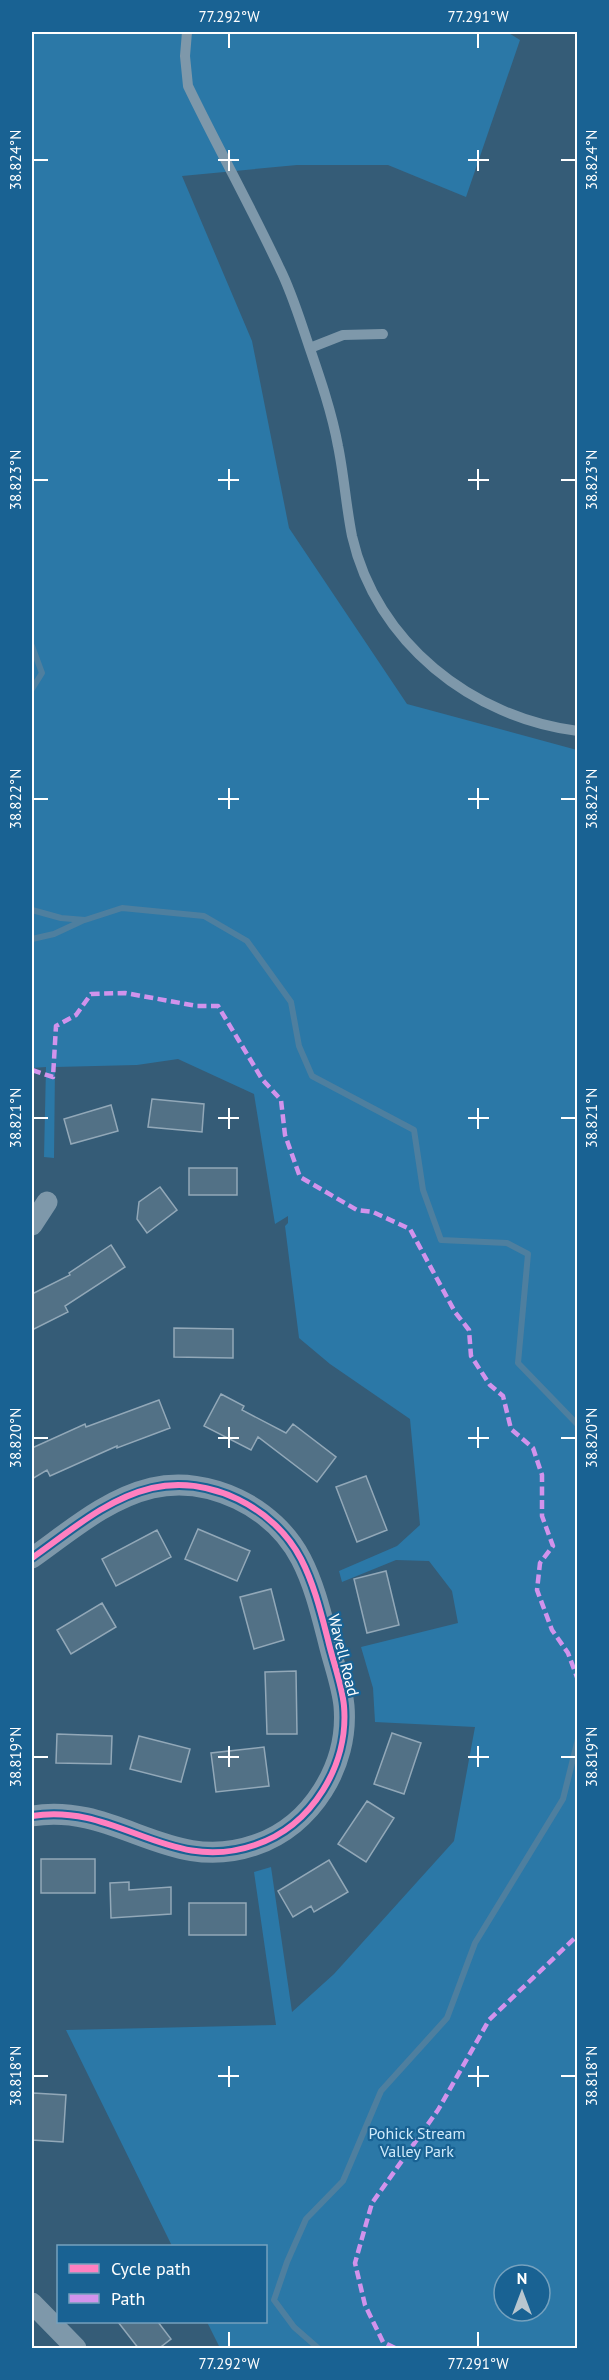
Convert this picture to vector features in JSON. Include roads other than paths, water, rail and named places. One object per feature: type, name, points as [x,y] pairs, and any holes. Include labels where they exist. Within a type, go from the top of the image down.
[{"type":"street","points":[[32,1225],[47,1202]]},
{"type":"street","name":"Wavell Road","points":[[32,1558],[107,1505],[130,1494],[160,1487],[184,1486],[212,1490],[241,1501],[280,1530],[301,1558],[310,1579],[344,1704],[344,1725],[336,1765],[323,1790],[309,1809],[288,1827],[255,1845],[232,1851],[184,1851],[164,1846],[111,1823],[80,1816],[32,1816]]},
{"type":"street","points":[[32,2303],[76,2349]]},
{"type":"lane","points":[[187,32],[185,56],[188,86],[281,271],[310,348],[338,444],[353,537],[380,608],[413,648],[452,684],[500,711],[550,728],[578,731]]},
{"type":"lane","points":[[310,348],[343,335],[383,334]]},
{"type":"waterway","points":[[32,646],[42,673],[32,689]]},
{"type":"waterway","points":[[32,910],[61,918],[85,920],[122,908],[204,916],[247,941],[291,1002],[299,1046],[312,1076],[414,1130],[423,1190],[441,1240],[507,1243],[528,1254],[518,1363],[578,1425]]},
{"type":"waterway","points":[[32,939],[54,934],[84,920]]},
{"type":"waterway","points":[[318,2348],[294,2327],[274,2300],[287,2262],[306,2219],[343,2181],[381,2091],[447,2018],[475,1943],[563,1799],[578,1739]]},
{"type":"park label","name":"Pohick Stream Valley Park","points":[[417,2142]]}]
